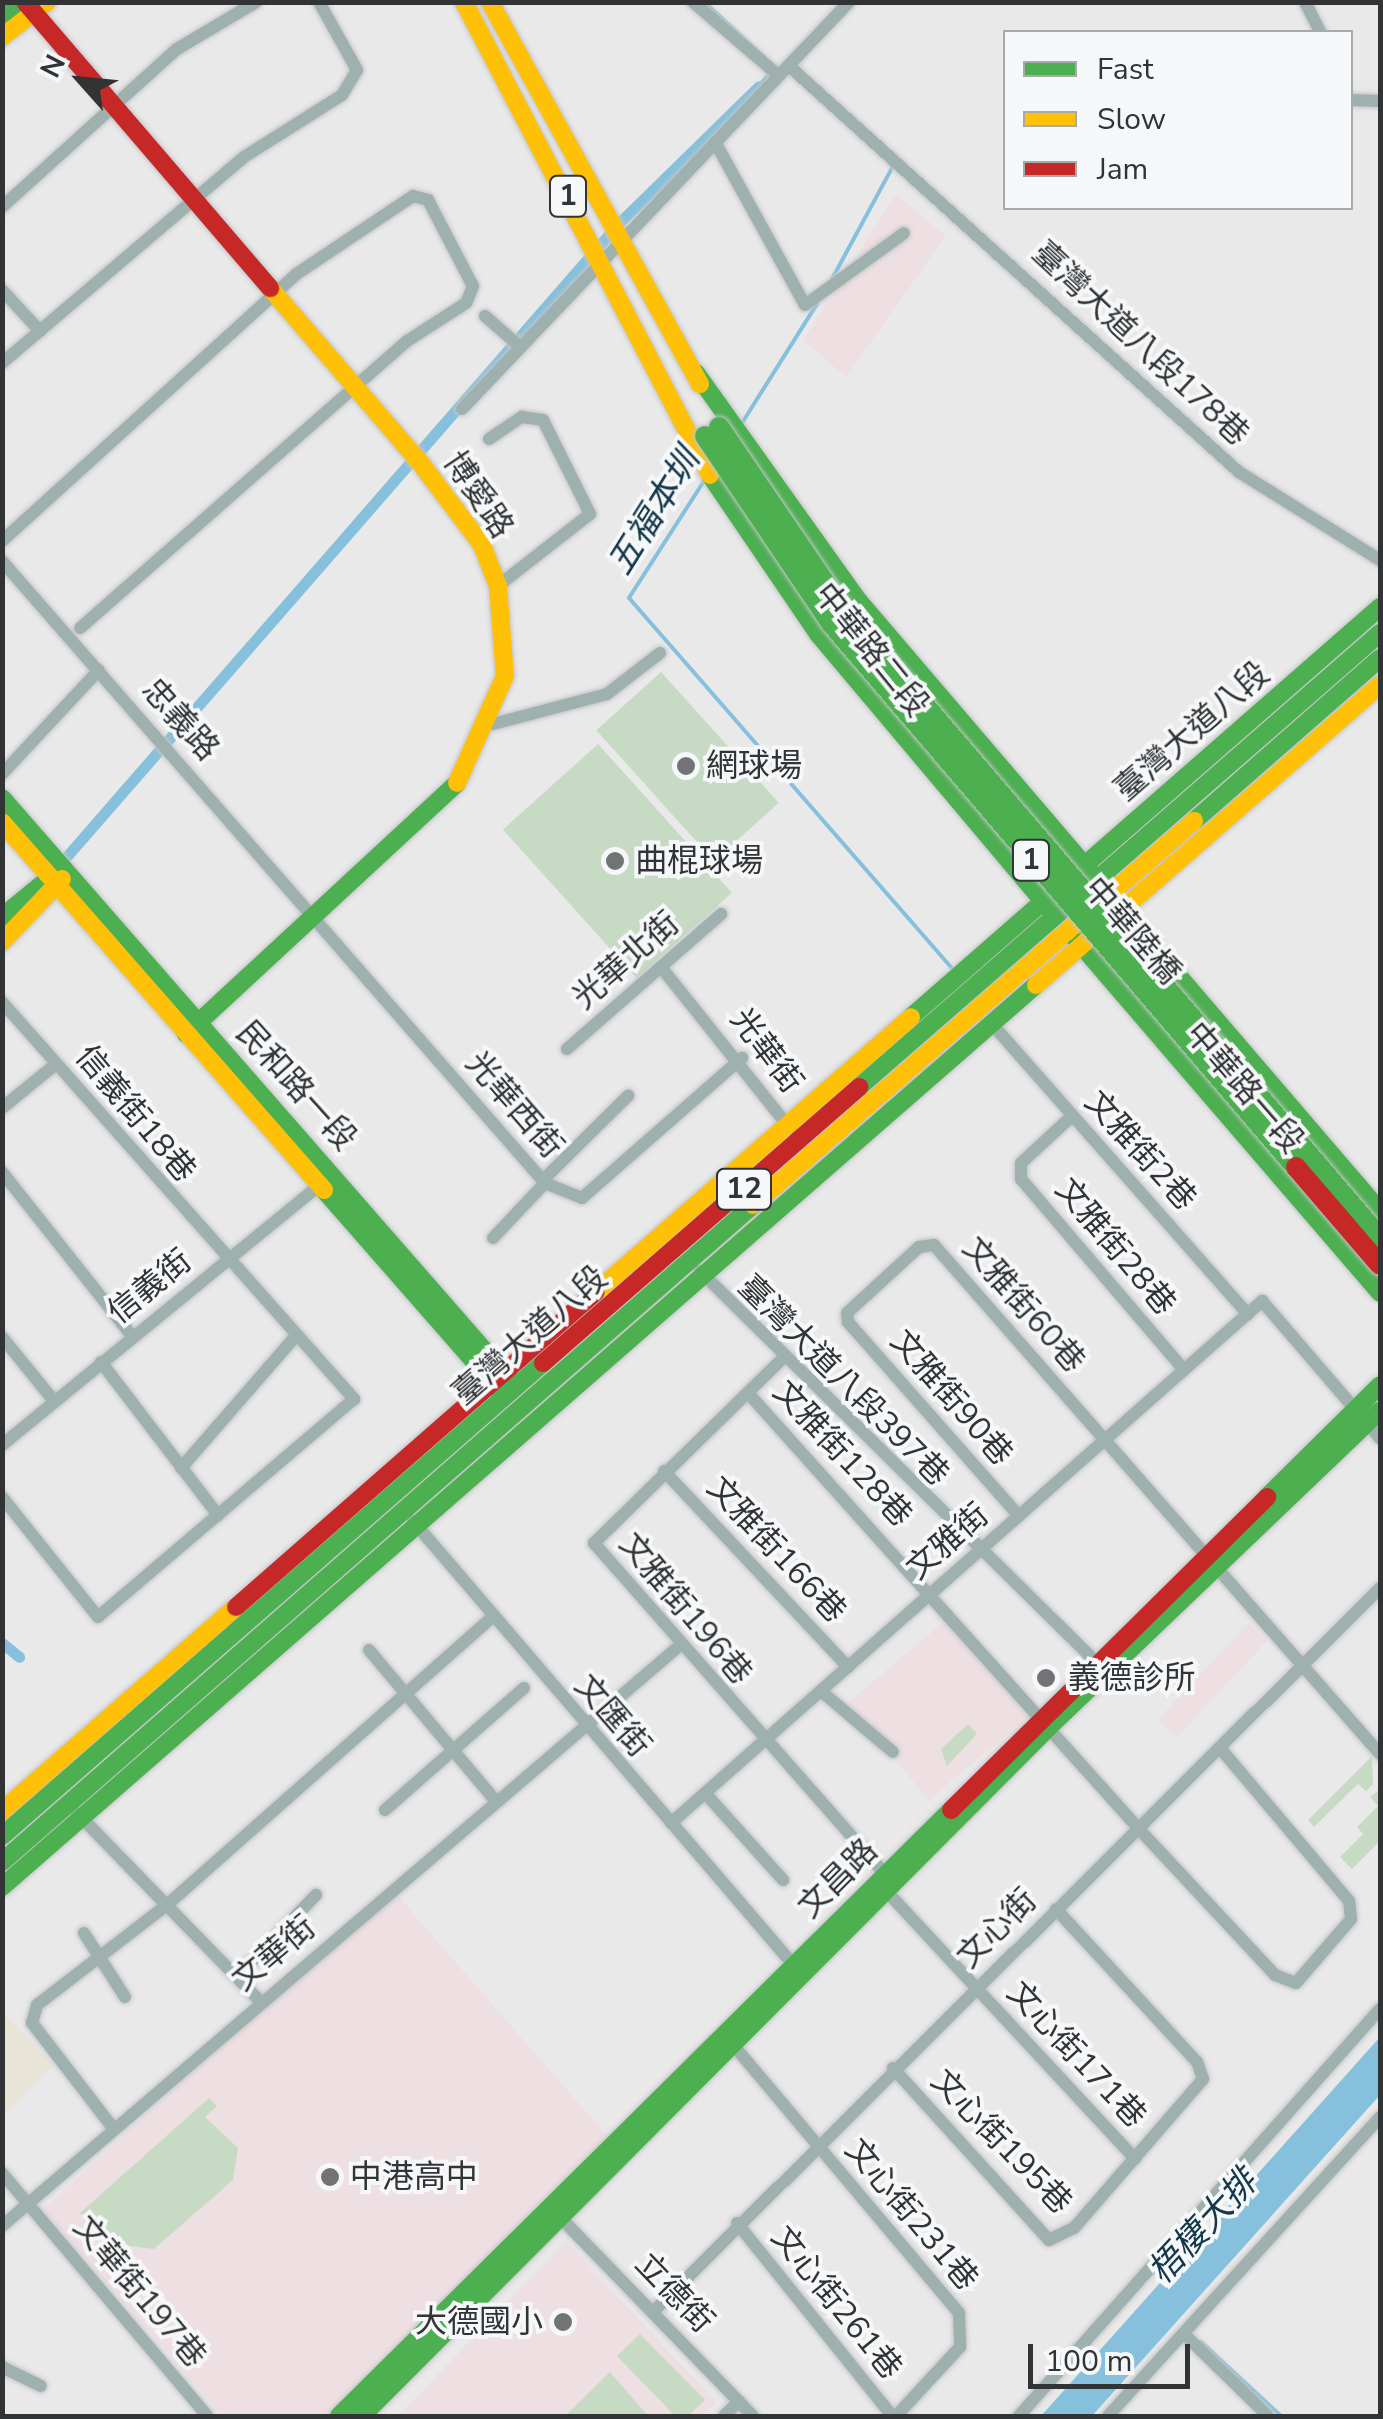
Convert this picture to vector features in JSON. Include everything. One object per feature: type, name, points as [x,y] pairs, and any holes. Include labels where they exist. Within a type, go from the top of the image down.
[{"type":"main road","name":"中華路二段","points":[[464,2],[604,255],[701,462],[789,596],[1062,923]]},
{"type":"main road","name":"中華路二段","points":[[490,2],[696,373],[858,600],[1103,888]]},
{"type":"main road","name":"博愛路","points":[[31,5],[356,387],[482,545],[498,586],[505,676],[493,724],[453,788],[192,1028]]},
{"type":"main road","points":[[2,15],[31,5]]},
{"type":"main road","points":[[2,37],[31,5]]},
{"type":"main road","name":"中華路二段","points":[[696,373],[712,432]]},
{"type":"main road","name":"中華路二段","points":[[670,390],[712,432]]},
{"type":"main road","name":"中華陸橋","points":[[712,432],[844,611],[1380,1238]]},
{"type":"main road","name":"中華陸橋","points":[[712,432],[831,623],[1380,1266]]},
{"type":"main road","name":"臺灣大道八段","points":[[1103,888],[1380,607]]},
{"type":"main road","name":"臺灣大道八段","points":[[2,1862],[62,1797],[397,1504],[517,1400],[700,1253],[807,1147],[1103,888],[1380,632]]},
{"type":"main road","name":"臺灣大道八段","points":[[2,1836],[62,1797],[1062,923],[1380,658]]},
{"type":"main road","name":"臺灣大道八段","points":[[1103,888],[1380,684]]},
{"type":"main road","name":"民和路一段","points":[[2,798],[57,878]]},
{"type":"main road","name":"民和路一段","points":[[2,822],[328,1178],[517,1400]]},
{"type":"main road","points":[[2,917],[57,878]]},
{"type":"main road","points":[[2,942],[57,878]]},
{"type":"main road","name":"中華路一段","points":[[1103,888],[1380,1211]]},
{"type":"main road","name":"臺灣大道八段","points":[[517,1400],[701,1278],[807,1147],[992,1024],[1062,923]]},
{"type":"main road","name":"中華路一段","points":[[1062,923],[1380,1293]]},
{"type":"main road","name":"文昌路","points":[[1046,1721],[1096,1664],[1371,1420],[1380,1385]]},
{"type":"main road","name":"文昌路","points":[[339,2416],[367,2409],[559,2216],[813,1972],[888,1884],[1046,1721],[1208,1565]]},
{"type":"main road","name":"臺灣大道八段","points":[[2,1811],[62,1797]]},
{"type":"main road","name":"臺灣大道八段","points":[[2,1887],[62,1797]]},
{"type":"main road","name":"文昌路","points":[[559,2216],[792,1967],[888,1884]]},
{"type":"street","points":[[2,207],[119,106],[177,49],[256,2]]},
{"type":"street","points":[[2,363],[192,198],[342,95],[357,70],[319,2]]},
{"type":"street","name":"臺灣大道八段178巷","points":[[694,2],[783,70],[1238,472],[1380,560]]},
{"type":"street","points":[[1305,2],[1319,30]]},
{"type":"street","points":[[462,408],[846,4]]},
{"type":"street","points":[[1353,100],[1380,102]]},
{"type":"street","points":[[715,142],[804,305],[904,233]]},
{"type":"street","points":[[2,541],[278,297],[295,274],[413,196],[428,200],[474,286],[466,303],[356,387],[80,628]]},
{"type":"street","points":[[2,290],[40,330]]},
{"type":"street","points":[[485,316],[518,345]]},
{"type":"street","points":[[490,439],[522,417],[544,420],[590,514],[498,586]]},
{"type":"street","name":"忠義路","points":[[2,561],[314,917]]},
{"type":"street","points":[[493,724],[606,694],[660,653]]},
{"type":"street","points":[[2,774],[99,670]]},
{"type":"street","name":"光華北街","points":[[567,1049],[721,914]]},
{"type":"street","name":"光華西街","points":[[314,917],[544,1181],[582,1198],[742,1058]]},
{"type":"street","name":"光華街","points":[[661,966],[742,1058],[807,1147]]},
{"type":"street","name":"信義街18巷","points":[[2,1002],[224,1262],[354,1399],[218,1515]]},
{"type":"street","name":"文雅街2巷","points":[[992,1024],[1248,1314]]},
{"type":"street","points":[[2,1108],[56,1064]]},
{"type":"street","points":[[492,1238],[628,1096]]},
{"type":"street","name":"文雅街28巷","points":[[1072,1116],[1020,1163],[1021,1178],[1184,1370]]},
{"type":"street","points":[[2,1172],[132,1336]]},
{"type":"street","name":"信義街","points":[[2,1445],[328,1178]]},
{"type":"street","name":"文雅街60巷","points":[[847,1313],[918,1247],[934,1246],[1106,1440]]},
{"type":"street","name":"臺灣大道八段397巷","points":[[700,1253],[701,1278],[1096,1664]]},
{"type":"street","name":"文雅街","points":[[670,1824],[1262,1301],[1371,1420]]},
{"type":"street","name":"文雅街90巷","points":[[847,1313],[1018,1516]]},
{"type":"street","points":[[2,1337],[54,1401]]},
{"type":"street","points":[[181,1468],[293,1339]]},
{"type":"street","points":[[748,1393],[781,1360]]},
{"type":"street","points":[[2,1497],[98,1617],[218,1515],[102,1362]]},
{"type":"street","name":"文雅街128巷","points":[[664,1471],[748,1393],[933,1592],[1138,1828],[1275,1975],[1296,1983],[1352,1919],[1349,1901],[1220,1748]]},
{"type":"street","points":[[1106,1440],[1208,1565],[1304,1666],[1380,1754]]},
{"type":"street","name":"文雅街196巷","points":[[664,1471],[594,1543],[678,1647],[888,1884]]},
{"type":"street","name":"文雅街166巷","points":[[664,1471],[848,1667]]},
{"type":"street","name":"文匯街","points":[[397,1504],[494,1616],[584,1729],[792,1967]]},
{"type":"street","name":"文心街","points":[[654,2310],[816,2144],[1380,1588]]},
{"type":"street","points":[[113,2128],[32,2023],[36,2005],[168,1904],[403,1691],[494,1616]]},
{"type":"street","name":"文華街","points":[[2,2226],[494,1799],[584,1729],[678,1647]]},
{"type":"street","points":[[368,1650],[494,1799]]},
{"type":"street","points":[[385,1810],[524,1688]]},
{"type":"street","points":[[821,1690],[893,1752]]},
{"type":"street","points":[[705,1793],[783,1880]]},
{"type":"street","points":[[62,1797],[260,2002]]},
{"type":"street","name":"文心街171巷","points":[[888,1884],[977,1988],[1135,2159]]},
{"type":"street","points":[[237,1977],[316,1896]]},
{"type":"street","points":[[1056,1909],[1202,2071],[1199,2088],[1135,2159]]},
{"type":"street","points":[[84,1933],[126,1996]]},
{"type":"street","points":[[792,1967],[813,1972]]},
{"type":"street","points":[[1018,2416],[1380,2010]]},
{"type":"street","name":"文心街231巷","points":[[735,2047],[959,2314],[960,2346],[894,2416]]},
{"type":"street","name":"文心街195巷","points":[[893,2068],[1049,2240],[1074,2228],[1135,2159]]},
{"type":"street","points":[[1108,2416],[1380,2117]]},
{"type":"street","name":"文華街197巷","points":[[2,2173],[207,2416]]},
{"type":"street","name":"立德街","points":[[559,2216],[753,2416]]},
{"type":"street","name":"文心街261巷","points":[[737,2223],[894,2416]]},
{"type":"street","points":[[1184,2334],[1268,2416]]},
{"type":"street","points":[[2,2367],[41,2386]]},
{"type":"street","points":[[724,2416],[739,2402]]},
{"type":"shaded area","points":[[896,194],[946,236],[846,377],[803,340]]},
{"type":"shaded area","points":[[946,1620],[1028,1717],[929,1800],[847,1703]]},
{"type":"shaded area","points":[[1248,1623],[1267,1641],[1177,1737],[1158,1720]]},
{"type":"shaded area","name":"中港高中","points":[[392,1889],[615,2145],[327,2416],[222,2416],[43,2209]]},
{"type":"shaded area","points":[[2,2011],[54,2065],[3,2116],[2,2116]]},
{"type":"shaded area","name":"大德國小","points":[[566,2241],[717,2402],[702,2416],[398,2416]]},
{"type":"green space","name":"網球場","points":[[661,672],[779,803],[714,861],[596,730]]},
{"type":"green space","name":"曲棍球場","points":[[598,744],[732,893],[637,978],[503,830]]},
{"type":"green space","points":[[968,1724],[977,1734],[947,1766],[941,1749]]},
{"type":"green space","points":[[1372,1756],[1373,1784],[1366,1791],[1358,1784],[1314,1827],[1308,1820]]},
{"type":"green space","points":[[1380,1789],[1380,1841],[1352,1869],[1340,1857],[1363,1834],[1357,1827],[1378,1806],[1370,1797]]},
{"type":"green space","points":[[209,2098],[217,2106],[205,2117],[238,2148],[233,2180],[154,2249],[113,2244],[99,2215],[88,2223],[80,2213]]},
{"type":"green space","points":[[640,2334],[705,2400],[688,2416],[675,2416],[617,2356]]},
{"type":"green space","points":[[610,2372],[648,2416],[565,2416]]},
{"type":"water","points":[[1380,2037],[1380,2095],[1092,2416],[1041,2416]]},
{"type":"waterway","points":[[704,2],[775,67]]},
{"type":"waterway","points":[[759,86],[769,74]]},
{"type":"waterway","points":[[67,856],[618,224],[759,86]]},
{"type":"waterway","name":"五福本圳","points":[[832,279],[893,166]]},
{"type":"waterway","name":"五福本圳","points":[[742,423],[817,304]]},
{"type":"waterway","name":"五福本圳","points":[[704,481],[629,598],[952,968]]},
{"type":"waterway","points":[[2,1643],[19,1657]]},
{"type":"waterway","points":[[1201,2342],[1281,2416]]},
{"type":"traffic: fast","points":[[2,15],[19,2]]},
{"type":"traffic: fast","points":[[696,373],[858,600],[1091,873]]},
{"type":"traffic: fast","points":[[719,427],[844,611],[1380,1238]]},
{"type":"traffic: fast","points":[[705,436],[831,623],[1296,1167]]},
{"type":"traffic: fast","points":[[710,475],[818,634],[1051,911]]},
{"type":"traffic: fast","points":[[911,1017],[1380,607]]},
{"type":"traffic: fast","points":[[859,1087],[1380,633]]},
{"type":"traffic: fast","points":[[1194,821],[1380,658]]},
{"type":"traffic: fast","points":[[186,1034],[457,783]]},
{"type":"traffic: fast","points":[[2,798],[512,1382]]},
{"type":"traffic: fast","points":[[2,917],[58,871]]},
{"type":"traffic: fast","points":[[1116,903],[1380,1211]]},
{"type":"traffic: fast","points":[[1074,937],[1380,1293]]},
{"type":"traffic: fast","points":[[2,1887],[1036,985]]},
{"type":"traffic: fast","points":[[324,1190],[499,1390]]},
{"type":"traffic: fast","points":[[2,1862],[753,1205]]},
{"type":"traffic: fast","points":[[2,1836],[543,1363]]},
{"type":"traffic: fast","points":[[1267,1497],[1380,1385]]},
{"type":"traffic: fast","points":[[362,2416],[1050,1726],[1380,1411]]},
{"type":"traffic: fast","points":[[339,2416],[951,1810]]},
{"type":"traffic: slow","points":[[2,37],[47,2]]},
{"type":"traffic: slow","points":[[464,2],[710,475]]},
{"type":"traffic: slow","points":[[490,2],[700,384]]},
{"type":"traffic: slow","points":[[270,288],[422,465],[482,545],[498,586],[505,676],[457,783]]},
{"type":"traffic: slow","points":[[1036,985],[1380,685]]},
{"type":"traffic: slow","points":[[753,1205],[1194,821]]},
{"type":"traffic: slow","points":[[2,822],[324,1190]]},
{"type":"traffic: slow","points":[[2,942],[62,879]]},
{"type":"traffic: slow","points":[[596,1292],[911,1017]]},
{"type":"traffic: slow","points":[[2,1811],[236,1607]]},
{"type":"traffic: jam","points":[[25,2],[270,288]]},
{"type":"traffic: jam","points":[[543,1363],[859,1087]]},
{"type":"traffic: jam","points":[[1296,1167],[1380,1265]]},
{"type":"traffic: jam","points":[[236,1607],[596,1292]]},
{"type":"traffic: jam","points":[[951,1810],[1267,1497]]},
{"type":"place","name":"網球場","points":[[686,766]]},
{"type":"place","name":"曲棍球場","points":[[615,861]]},
{"type":"place","name":"義德診所","points":[[1046,1678]]},
{"type":"place","name":"中港高中","points":[[330,2177]]},
{"type":"place","name":"大德國小","points":[[563,2322]]},
{"type":"water label","name":"梧棲大排","points":[[1203,2227]]}]
